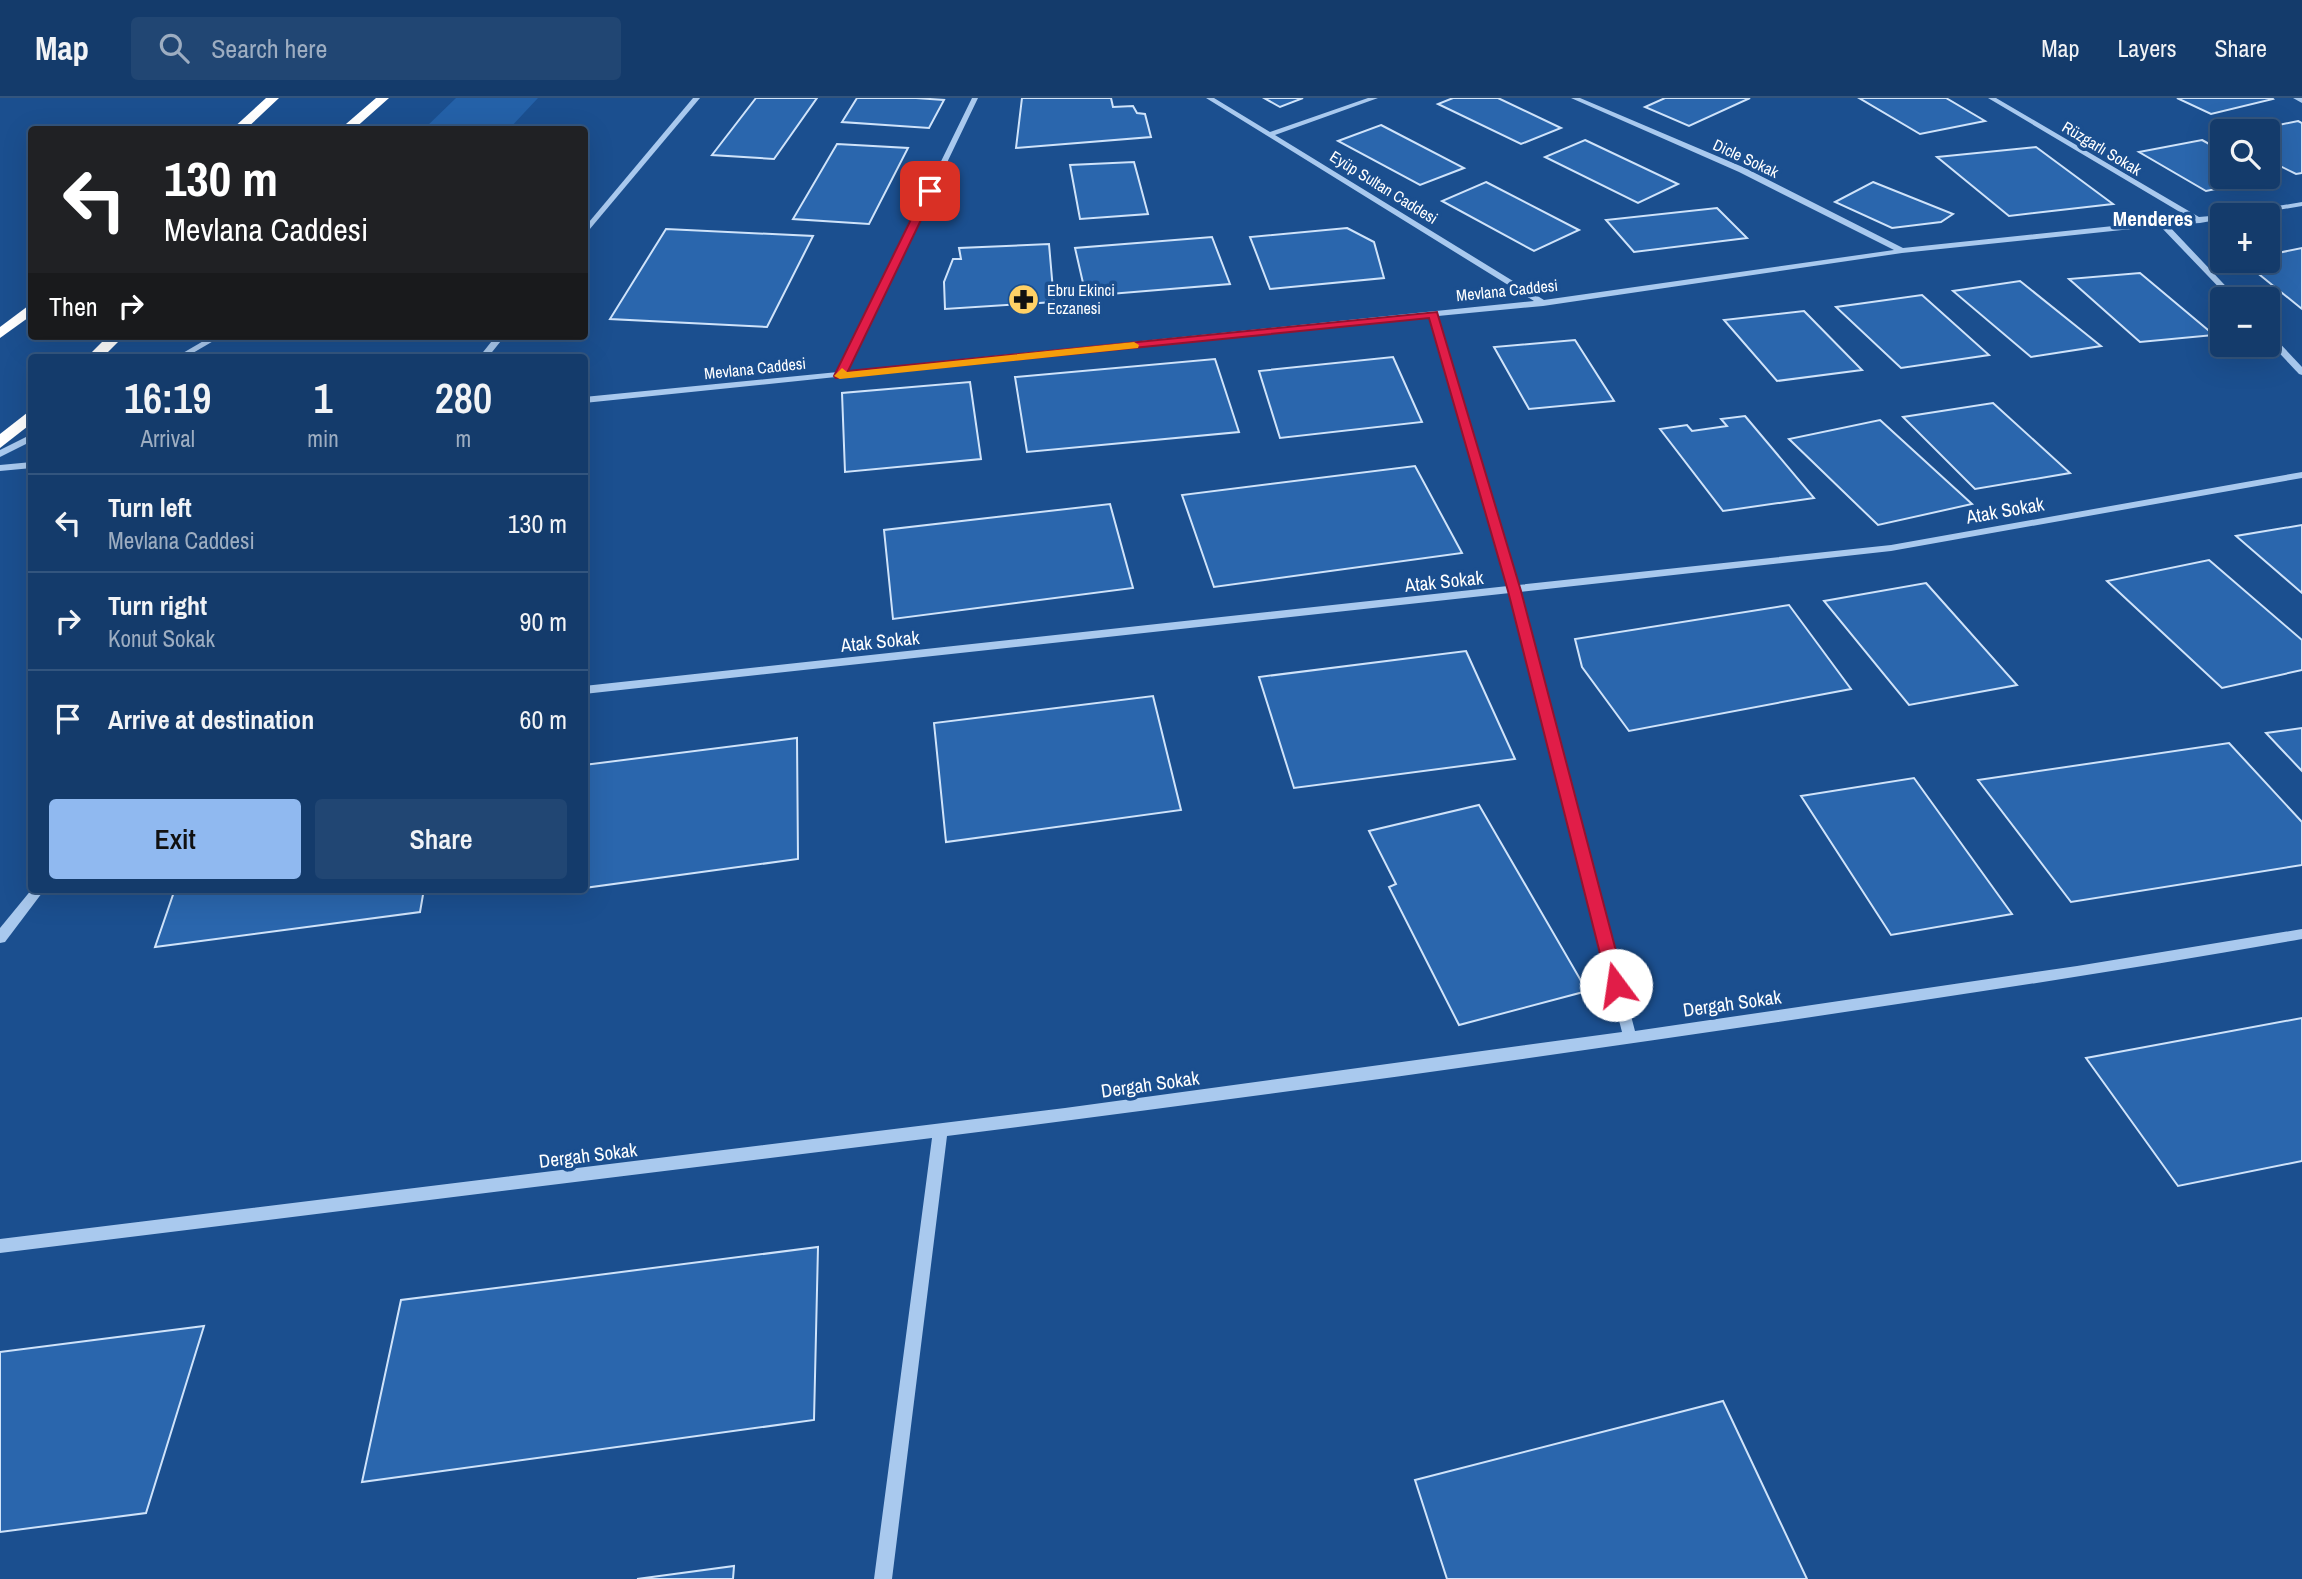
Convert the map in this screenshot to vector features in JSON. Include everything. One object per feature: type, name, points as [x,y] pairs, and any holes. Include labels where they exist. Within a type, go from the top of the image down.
[{"type":"highway","points":[[242,126],[273,98]]},
{"type":"highway","points":[[350,126],[383,98]]},
{"type":"highway","points":[[0,334],[28,310]]},
{"type":"highway","points":[[97,354],[113,340]]},
{"type":"highway","points":[[0,443],[28,418]]},
{"type":"street","points":[[588,229],[697,98]]},
{"type":"street","points":[[840,376],[975,98]]},
{"type":"street","name":"Eyüp Sultan Caddesi","points":[[1209,98],[1543,303]]},
{"type":"street","points":[[1271,134],[1375,98]]},
{"type":"street","name":"Dicle Sokak","points":[[1574,98],[1742,170],[1902,251]]},
{"type":"street","name":"Rüzgarlı Sokak","points":[[1991,98],[2200,221]]},
{"type":"street","points":[[2296,98],[2302,101]]},
{"type":"street","points":[[2280,208],[2302,204]]},
{"type":"street","name":"Mevlana Caddesi","points":[[588,400],[1543,303],[1902,251],[2210,219]]},
{"type":"street","points":[[2163,224],[2223,287]]},
{"type":"street","points":[[1433,314],[1515,591],[1630,1037]]},
{"type":"street","points":[[185,354],[211,340]]},
{"type":"street","points":[[485,354],[497,340]]},
{"type":"street","points":[[2280,349],[2302,372]]},
{"type":"street","points":[[0,454],[28,439]]},
{"type":"street","points":[[0,468],[28,465]]},
{"type":"street","name":"Atak Sokak","points":[[588,690],[1515,591],[1891,548],[2302,475]]},
{"type":"street","points":[[0,938],[36,893]]},
{"type":"street","name":"Dergah Sokak","points":[[0,1246],[940,1132],[1630,1037],[2164,959],[2302,934]]},
{"type":"street","points":[[883,1579],[940,1132]]},
{"type":"shaded area","points":[[456,98],[538,98],[512,126],[427,126]]},
{"type":"building","points":[[756,98],[817,98],[774,159],[712,155]]},
{"type":"building","points":[[857,98],[944,100],[929,128],[842,122]]},
{"type":"building","points":[[1022,98],[1111,98],[1113,107],[1133,106],[1137,113],[1145,114],[1151,137],[1016,148]]},
{"type":"building","points":[[1264,98],[1303,98],[1280,107]]},
{"type":"building","points":[[1453,98],[1498,98],[1561,128],[1521,144],[1438,104]]},
{"type":"building","points":[[1665,98],[1750,98],[1689,126],[1645,107]]},
{"type":"building","points":[[1859,98],[1946,98],[1985,121],[1920,134]]},
{"type":"building","points":[[2177,98],[2272,98],[2273,99],[2211,114]]},
{"type":"building","points":[[2298,121],[2302,123],[2302,173],[2296,174],[2280,166],[2280,125]]},
{"type":"building","points":[[1381,125],[1464,168],[1420,185],[1338,141]]},
{"type":"building","points":[[1585,140],[1678,184],[1638,203],[1545,157]]},
{"type":"building","points":[[2202,140],[2210,144],[2210,189],[2216,189],[2206,191],[2139,152]]},
{"type":"building","points":[[837,144],[908,148],[869,224],[793,219]]},
{"type":"building","points":[[2036,147],[2113,204],[2009,216],[1937,157]]},
{"type":"building","points":[[1134,162],[1148,214],[1080,219],[1070,165]]},
{"type":"building","points":[[1486,182],[1579,230],[1534,251],[1442,201]]},
{"type":"building","points":[[1873,182],[1953,214],[1941,222],[1892,228],[1835,202]]},
{"type":"building","points":[[1717,208],[1747,238],[1634,252],[1606,220]]},
{"type":"building","points":[[1347,228],[1374,242],[1384,278],[1270,289],[1250,237]]},
{"type":"building","points":[[666,229],[813,236],[767,327],[610,319]]},
{"type":"building","points":[[1212,237],[1230,284],[1086,296],[1075,248]]},
{"type":"building","points":[[1049,244],[1054,302],[945,309],[944,282],[953,259],[961,259],[959,248]]},
{"type":"building","points":[[2302,248],[2302,309],[2280,291],[2280,287],[2275,287],[2257,273],[2280,273],[2280,253]]},
{"type":"building","points":[[2140,273],[2210,332],[2210,335],[2140,342],[2069,279]]},
{"type":"building","points":[[2020,281],[2101,346],[2031,357],[1953,291]]},
{"type":"building","points":[[1922,295],[1989,355],[1901,368],[1836,307]]},
{"type":"building","points":[[1804,311],[1862,370],[1777,381],[1724,320]]},
{"type":"building","points":[[1575,340],[1614,401],[1529,409],[1494,347]]},
{"type":"building","points":[[1393,357],[1422,422],[1280,438],[1259,371]]},
{"type":"building","points":[[1215,359],[1239,432],[1027,452],[1015,377]]},
{"type":"building","points":[[970,382],[981,459],[845,472],[842,393]]},
{"type":"building","points":[[1993,403],[2070,473],[1975,489],[1903,417]]},
{"type":"building","points":[[1745,416],[1814,498],[1723,511],[1660,429],[1687,425],[1692,431],[1727,426],[1721,419]]},
{"type":"building","points":[[1880,420],[1972,504],[1878,525],[1789,439]]},
{"type":"building","points":[[1415,466],[1462,553],[1214,587],[1182,495]]},
{"type":"building","points":[[1110,504],[1133,588],[893,619],[884,530]]},
{"type":"building","points":[[2302,525],[2302,593],[2236,536]]},
{"type":"building","points":[[2209,560],[2302,640],[2302,670],[2222,688],[2107,581]]},
{"type":"building","points":[[1926,583],[2017,685],[1909,705],[1824,601]]},
{"type":"building","points":[[1789,605],[1851,689],[1629,731],[1582,667],[1575,639]]},
{"type":"building","points":[[1466,651],[1515,759],[1294,788],[1259,677]]},
{"type":"building","points":[[1153,696],[1181,810],[946,842],[934,723]]},
{"type":"building","points":[[2302,728],[2302,771],[2266,733]]},
{"type":"building","points":[[797,738],[798,859],[588,887],[588,764]]},
{"type":"building","points":[[2229,743],[2302,822],[2302,865],[2071,902],[1978,780]]},
{"type":"building","points":[[1914,778],[2012,914],[1891,935],[1801,796]]},
{"type":"building","points":[[1479,805],[1587,991],[1459,1025],[1389,887],[1396,884],[1369,831]]},
{"type":"building","points":[[174,893],[423,893],[420,912],[155,947]]},
{"type":"building","points":[[2302,1018],[2302,1161],[2178,1186],[2086,1058]]},
{"type":"building","points":[[818,1247],[814,1420],[362,1482],[401,1300]]},
{"type":"building","points":[[204,1326],[146,1513],[0,1532],[0,1352]]},
{"type":"building","points":[[1723,1401],[1807,1579],[1447,1579],[1415,1480]]},
{"type":"building","points":[[734,1566],[733,1579],[637,1579]]},
{"type":"slow traffic","points":[[842,372],[840,376],[1134,345]]},
{"type":"place","name":"Ebru Ekinci Eczanesi","points":[[1024,299]]},
{"type":"district","name":"Menderes","points":[[2153,218]]},
{"type":"route","points":[[930,191],[840,376],[1433,314],[1515,591],[1616,985]]}]
